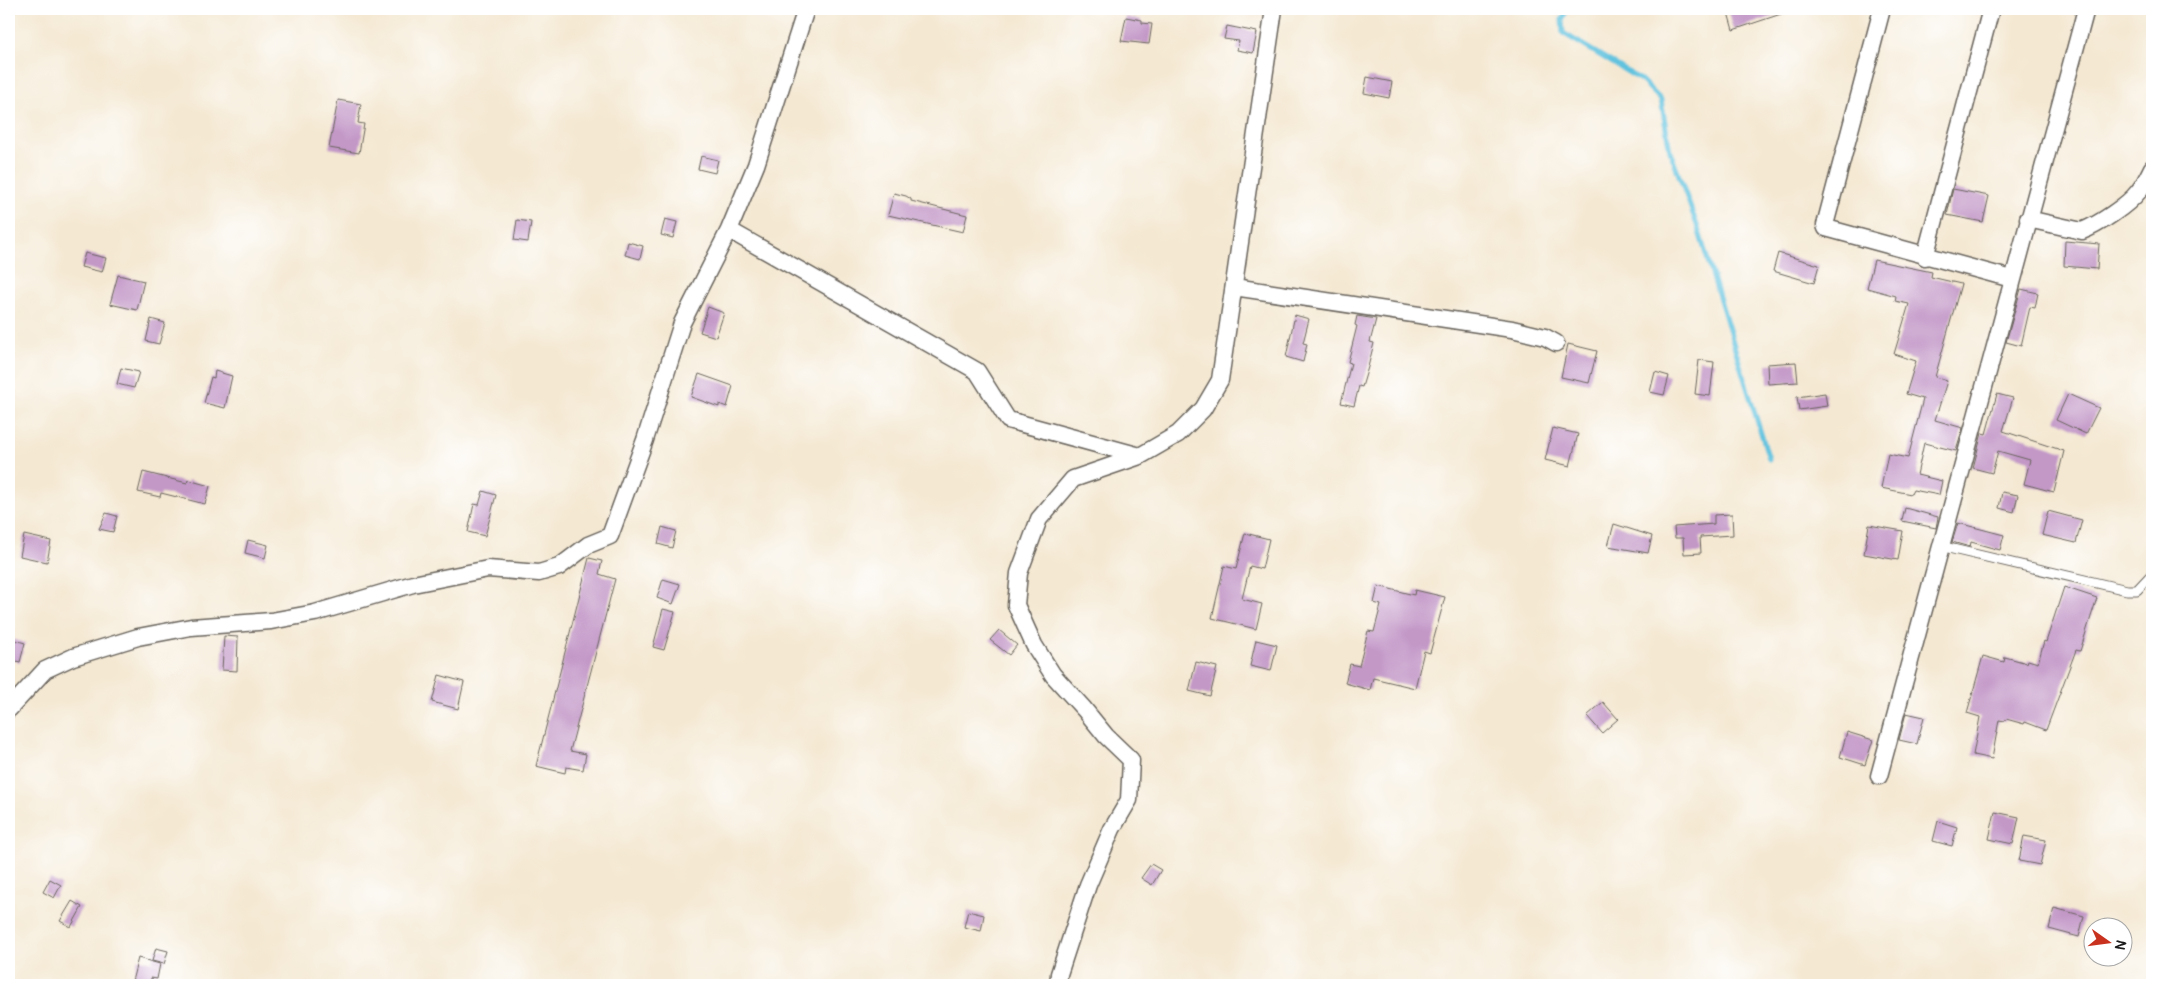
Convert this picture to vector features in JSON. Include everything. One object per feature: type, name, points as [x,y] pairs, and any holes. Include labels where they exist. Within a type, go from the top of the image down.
[{"type":"street","points":[[9,710],[44,670],[73,657],[138,637],[191,627],[271,621],[315,613],[413,584],[488,569],[539,573],[559,567],[588,545],[610,536],[645,440],[682,324],[729,230],[756,165],[806,9]]},
{"type":"street","points":[[1058,985],[1059,974],[1088,885],[1112,829],[1129,800],[1130,760],[1106,736],[1053,675],[1034,645],[1016,605],[1019,573],[1040,519],[1073,479],[1140,456],[1178,434],[1203,409],[1220,380],[1274,9]]},
{"type":"street","points":[[1882,9],[1825,226],[1829,230],[2012,279]]},
{"type":"street","points":[[1925,257],[1991,9]]},
{"type":"street","points":[[1880,776],[1940,546],[2086,9]]},
{"type":"street","points":[[2028,219],[2082,231],[2090,228],[2138,193],[2152,168]]},
{"type":"street","points":[[729,230],[977,371],[1008,420],[1140,456]]},
{"type":"street","points":[[1234,287],[1512,329],[1545,336],[1556,343]]},
{"type":"lane","points":[[1940,546],[2127,590],[2136,590],[2152,574]]},
{"type":"building","points":[[1727,9],[1789,9],[1790,11],[1733,30]]},
{"type":"building","points":[[1126,17],[1142,20],[1142,23],[1152,24],[1149,44],[1121,41]]},
{"type":"building","points":[[1227,26],[1257,32],[1253,53],[1237,50],[1239,41],[1224,39]]},
{"type":"building","points":[[1367,77],[1392,82],[1389,98],[1364,93]]},
{"type":"building","points":[[338,100],[361,104],[358,123],[364,124],[359,153],[329,148]]},
{"type":"building","points":[[701,156],[718,160],[715,173],[698,169]]},
{"type":"building","points":[[1953,189],[1989,196],[1983,222],[1947,215]]},
{"type":"building","points":[[894,193],[906,196],[911,201],[967,215],[963,232],[888,215]]},
{"type":"building","points":[[665,219],[677,222],[673,238],[661,235]]},
{"type":"building","points":[[517,220],[531,222],[528,242],[514,240]]},
{"type":"building","points":[[2065,241],[2099,244],[2097,269],[2064,266]]},
{"type":"building","points":[[628,242],[643,246],[640,259],[625,255]]},
{"type":"building","points":[[85,253],[106,258],[102,272],[81,267]]},
{"type":"building","points":[[1778,253],[1819,265],[1814,283],[1773,271]]},
{"type":"building","points":[[1874,260],[1932,272],[1931,277],[1961,284],[1935,377],[1947,381],[1935,420],[1963,428],[1956,451],[1924,443],[1917,475],[1942,481],[1939,495],[1913,490],[1911,494],[1881,488],[1888,454],[1908,458],[1923,399],[1906,394],[1916,361],[1894,354],[1909,304],[1895,301],[1896,296],[1867,288]]},
{"type":"building","points":[[118,275],[144,281],[137,310],[110,304]]},
{"type":"building","points":[[2021,289],[2038,293],[2035,308],[2030,307],[2021,346],[2006,342]]},
{"type":"building","points":[[708,307],[724,313],[716,337],[700,332]]},
{"type":"building","points":[[1295,315],[1309,319],[1303,343],[1307,344],[1303,362],[1286,357]]},
{"type":"building","points":[[1357,316],[1376,319],[1370,342],[1374,343],[1368,367],[1362,387],[1359,386],[1354,406],[1341,403],[1351,363],[1348,362],[1357,326],[1355,325]]},
{"type":"building","points":[[151,319],[165,323],[159,344],[146,341]]},
{"type":"building","points":[[1568,344],[1597,351],[1589,383],[1561,377]]},
{"type":"building","points":[[1699,360],[1714,362],[1710,396],[1695,394]]},
{"type":"building","points":[[1796,362],[1798,382],[1768,384],[1767,364]]},
{"type":"building","points":[[121,368],[139,372],[134,388],[117,384]]},
{"type":"building","points":[[215,371],[232,376],[225,408],[204,403],[211,377],[214,378]]},
{"type":"building","points":[[1655,372],[1669,376],[1664,395],[1650,392]]},
{"type":"building","points":[[699,374],[733,386],[727,407],[719,404],[719,407],[691,397]]},
{"type":"building","points":[[1825,393],[1827,406],[1799,410],[1797,397]]},
{"type":"building","points":[[1997,394],[2013,398],[2003,431],[2064,451],[2054,492],[2024,484],[2030,460],[1998,451],[1992,473],[1973,468],[1982,433],[1986,434]]},
{"type":"building","points":[[2068,394],[2099,408],[2086,434],[2056,420]]},
{"type":"building","points":[[1553,428],[1578,434],[1570,466],[1545,460]]},
{"type":"building","points":[[143,472],[187,483],[188,480],[210,486],[205,504],[161,493],[160,497],[138,492]]},
{"type":"building","points":[[483,491],[496,495],[485,536],[468,532],[474,504],[479,505]]},
{"type":"building","points":[[2002,492],[2018,495],[2014,512],[1999,508]]},
{"type":"building","points":[[1905,508],[1938,517],[1936,528],[1902,521]]},
{"type":"building","points":[[2048,511],[2082,520],[2076,543],[2042,535]]},
{"type":"building","points":[[106,513],[117,516],[113,532],[99,529]]},
{"type":"building","points":[[1732,514],[1733,535],[1700,537],[1701,553],[1684,554],[1683,538],[1675,538],[1674,527],[1714,524],[1714,515]]},
{"type":"building","points":[[1958,523],[2004,535],[2000,550],[1971,542],[1970,547],[1952,542]]},
{"type":"building","points":[[1614,524],[1652,536],[1648,553],[1608,546]]},
{"type":"building","points":[[1869,525],[1903,531],[1898,560],[1864,554]]},
{"type":"building","points":[[662,527],[676,531],[672,548],[658,544]]},
{"type":"building","points":[[1245,533],[1269,539],[1262,569],[1250,566],[1242,599],[1262,604],[1256,629],[1212,618],[1224,566],[1236,569]]},
{"type":"building","points":[[24,535],[51,541],[47,562],[20,556]]},
{"type":"building","points":[[248,540],[268,545],[265,558],[245,553]]},
{"type":"building","points":[[589,558],[602,561],[599,574],[615,579],[570,751],[586,754],[583,770],[566,767],[565,773],[536,766]]},
{"type":"building","points":[[663,579],[680,584],[673,604],[657,598]]},
{"type":"building","points":[[1378,586],[1414,595],[1415,590],[1445,597],[1430,653],[1424,651],[1415,688],[1373,678],[1370,690],[1345,683],[1350,664],[1359,666],[1368,631],[1374,632],[1381,605],[1374,603]]},
{"type":"building","points":[[2064,587],[2097,598],[2080,651],[2076,650],[2046,730],[2025,722],[2024,724],[2006,719],[2005,721],[1999,720],[1992,759],[1973,755],[1980,717],[1967,713],[1983,656],[2004,662],[2005,657],[2027,663],[2028,660],[2038,663]]},
{"type":"building","points":[[663,609],[675,612],[664,650],[653,647]]},
{"type":"building","points":[[999,630],[1017,645],[1009,655],[990,640]]},
{"type":"building","points":[[224,636],[238,637],[237,671],[222,670]]},
{"type":"building","points":[[9,638],[25,643],[20,662],[9,659]]},
{"type":"building","points":[[1256,640],[1277,645],[1271,671],[1250,666]]},
{"type":"building","points":[[1196,662],[1217,667],[1210,696],[1189,691]]},
{"type":"building","points":[[439,675],[464,682],[458,709],[432,702]]},
{"type":"building","points":[[1603,702],[1618,719],[1602,733],[1587,716]]},
{"type":"building","points":[[1906,713],[1924,717],[1917,744],[1899,740]]},
{"type":"building","points":[[1847,732],[1873,740],[1865,765],[1840,757]]},
{"type":"building","points":[[1995,812],[2019,817],[2013,844],[1989,839]]},
{"type":"building","points":[[1938,821],[1957,827],[1952,846],[1933,841]]},
{"type":"building","points":[[2024,836],[2046,840],[2040,865],[2019,861]]},
{"type":"building","points":[[1151,864],[1161,870],[1152,885],[1141,878]]},
{"type":"building","points":[[50,879],[61,885],[54,898],[43,892]]},
{"type":"building","points":[[72,901],[82,907],[71,927],[60,921]]},
{"type":"building","points":[[2054,908],[2084,916],[2079,937],[2049,929]]},
{"type":"building","points":[[968,911],[984,915],[981,931],[964,927]]},
{"type":"building","points":[[156,948],[168,951],[164,964],[152,961]]},
{"type":"building","points":[[138,958],[160,964],[157,979],[151,978],[150,985],[131,985]]},
{"type":"waterway","points":[[1567,9],[1562,20],[1563,33],[1641,80],[1661,100],[1670,151],[1697,225],[1769,459]]}]
